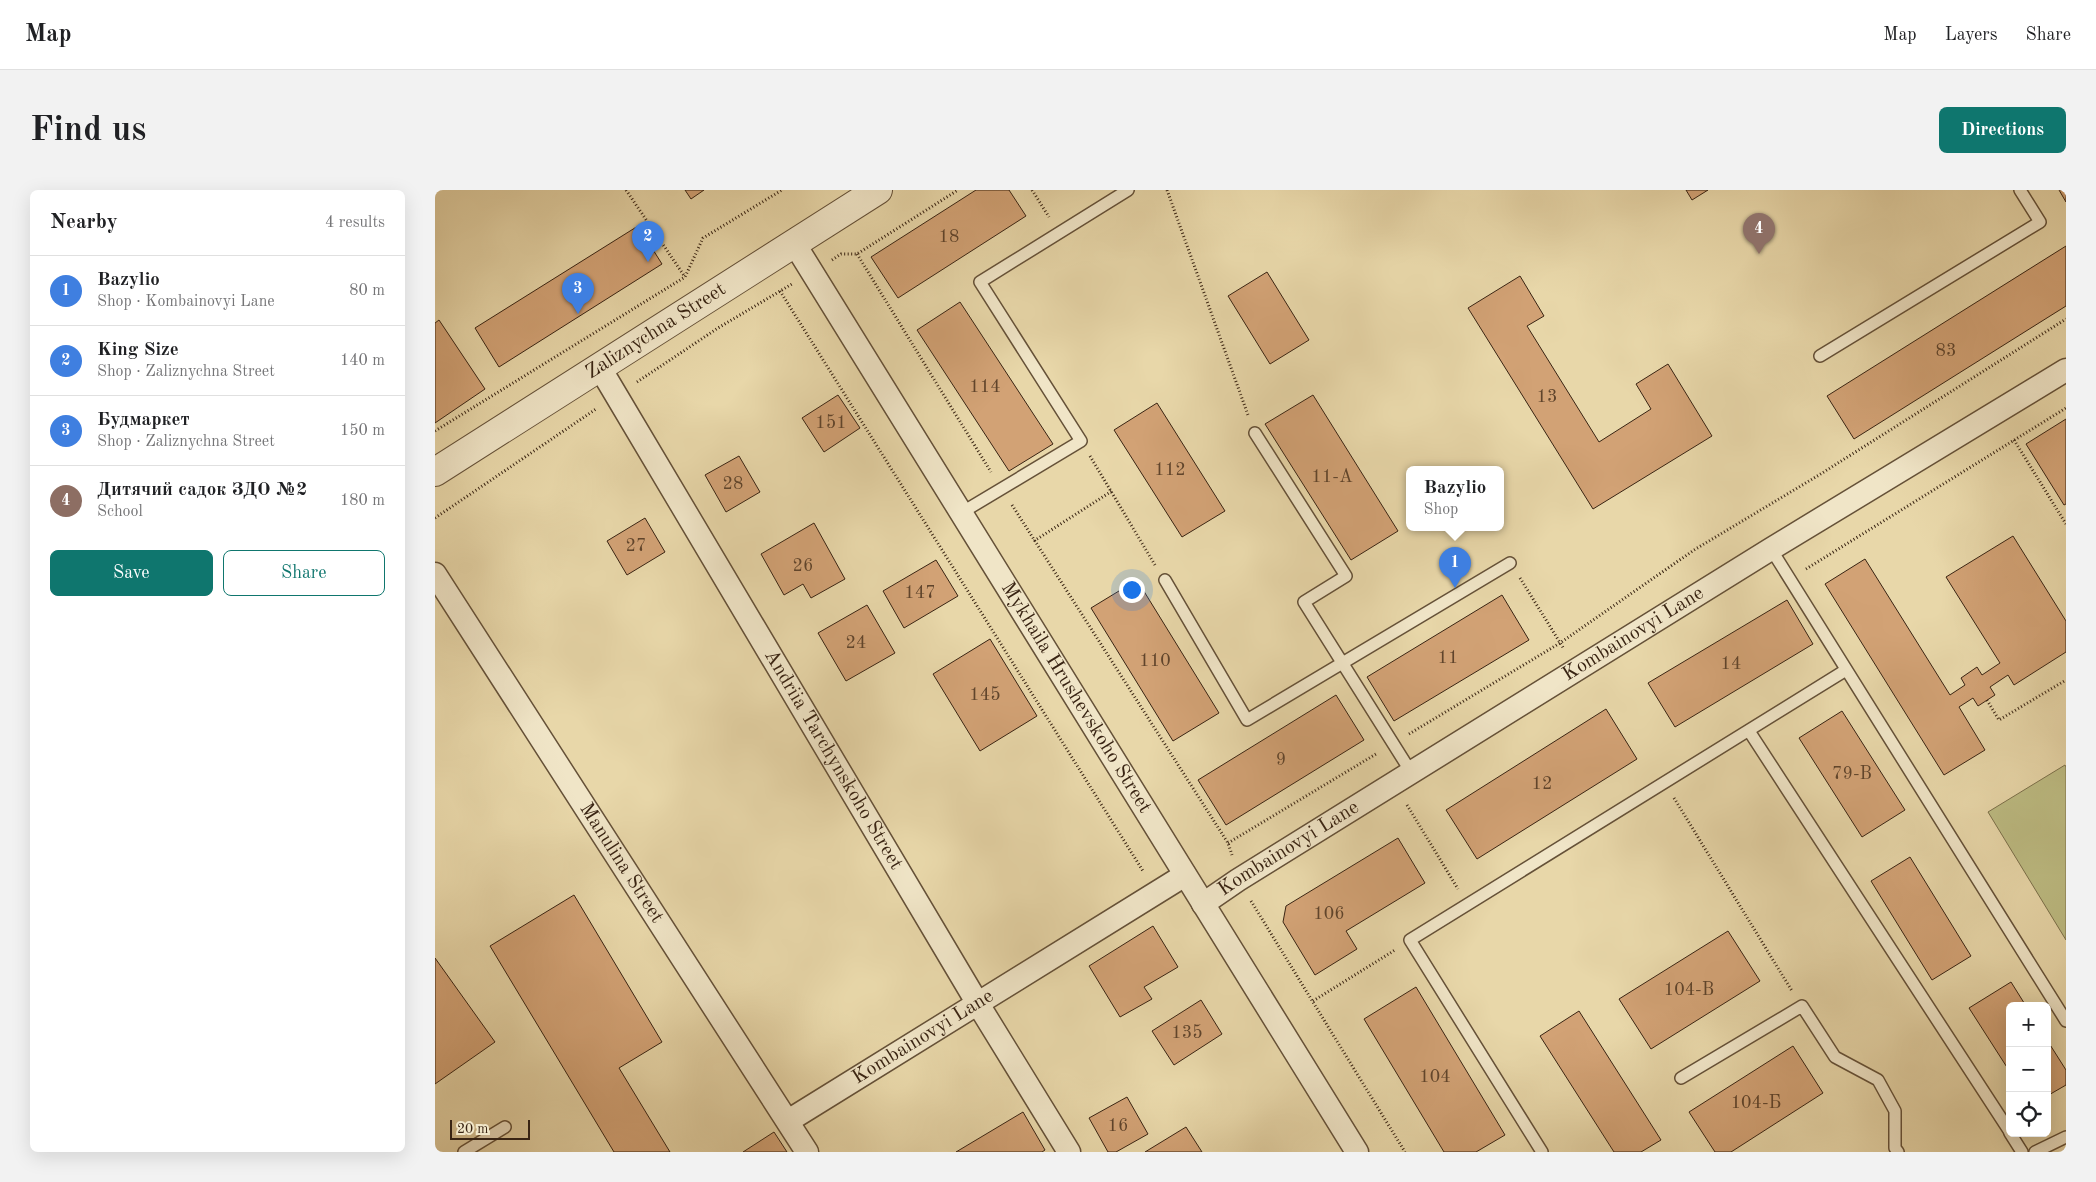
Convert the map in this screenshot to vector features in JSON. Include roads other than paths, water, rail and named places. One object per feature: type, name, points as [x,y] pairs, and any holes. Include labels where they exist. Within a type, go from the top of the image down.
[{"type":"street","name":"Zaliznychna Street","points":[[435,472],[878,190]]},
{"type":"street","name":"Mykhaila Hrushevskoho Street","points":[[794,243],[1357,1152]]},
{"type":"street","name":"Andriia Tarchynskoho Street","points":[[600,368],[978,1004],[1069,1152]]},
{"type":"street","name":"Kombainovyi Lane","points":[[1203,904],[1238,880],[1576,669],[2066,370]]},
{"type":"street","name":"Manulina Street","points":[[435,574],[807,1152]]},
{"type":"street","name":"Kombainovyi Lane","points":[[788,1121],[1185,875]]},
{"type":"lane","points":[[961,512],[1081,441],[981,282],[1128,190]]},
{"type":"lane","points":[[1820,356],[2040,222],[2020,190]]},
{"type":"lane","points":[[1255,434],[1346,576],[1305,602],[1393,744],[1402,778]]},
{"type":"lane","points":[[1771,549],[2066,1021]]},
{"type":"lane","points":[[1165,580],[1247,720],[1510,563]]},
{"type":"lane","points":[[1542,1152],[1411,940],[1846,670]]},
{"type":"lane","points":[[1749,731],[2006,1127]]},
{"type":"lane","points":[[1681,1078],[1801,1006],[1835,1057],[1878,1080],[1895,1111],[1895,1148],[1898,1152]]},
{"type":"lane","points":[[465,1152],[505,1127]]},
{"type":"lane","points":[[2013,1137],[2023,1152]]},
{"type":"lane","points":[[2035,1152],[2066,1137]]},
{"type":"place","name":"Дитячий садок ЗДО №2","points":[[1759,254]]},
{"type":"place","name":"King Size","points":[[648,262]]},
{"type":"place","name":"Будмаркет","points":[[578,314]]},
{"type":"place","name":"Bazylio","points":[[1455,588]]}]
